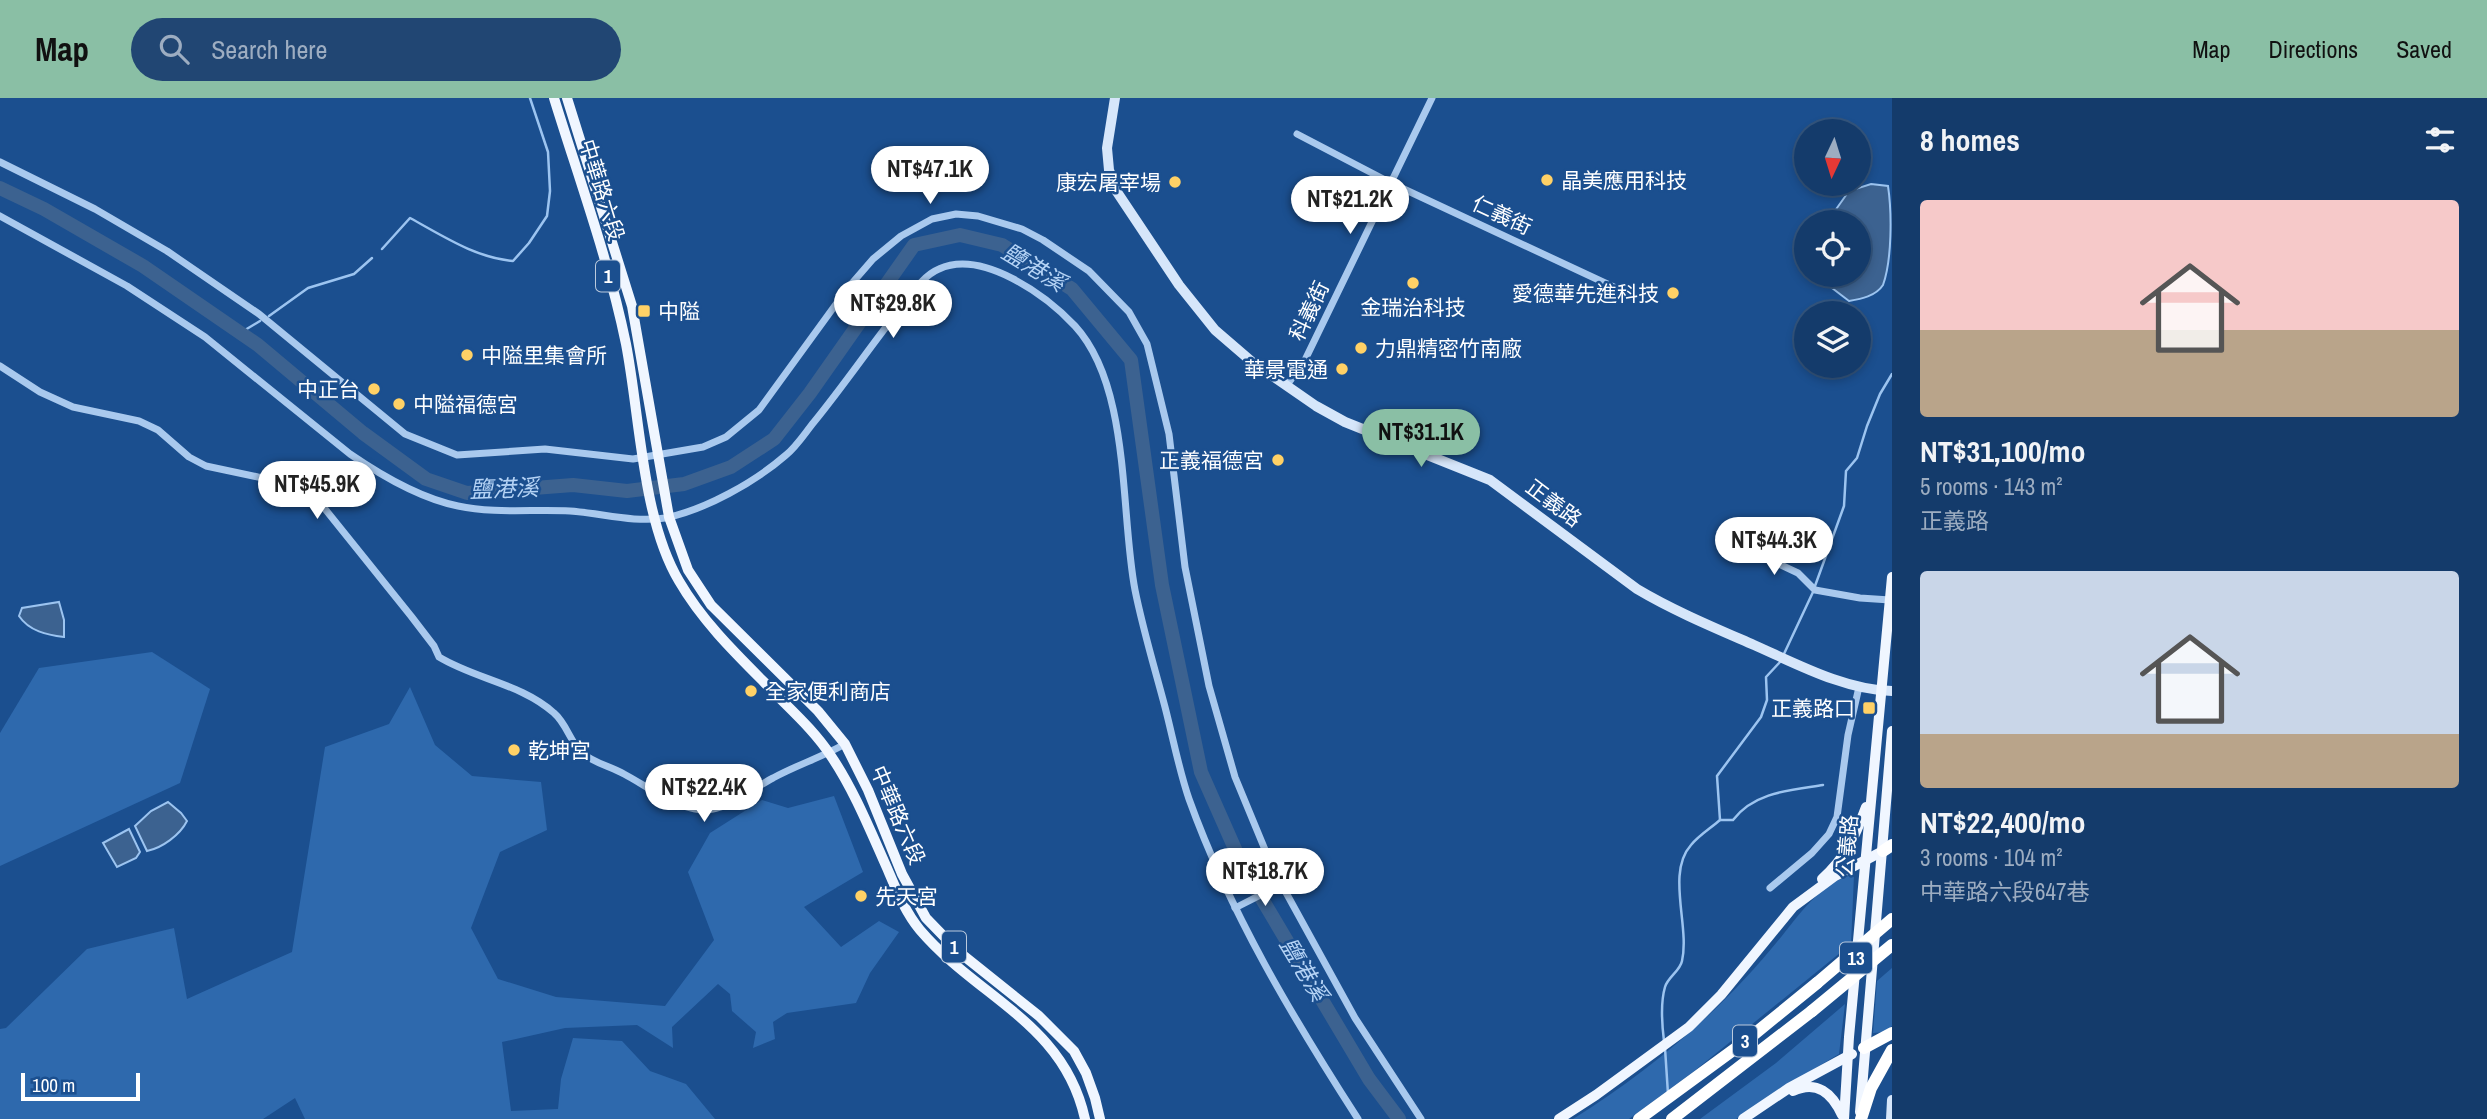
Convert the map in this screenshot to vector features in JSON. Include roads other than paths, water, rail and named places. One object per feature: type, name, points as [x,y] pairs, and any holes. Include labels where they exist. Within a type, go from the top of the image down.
[{"type":"highway","name":"3","points":[[1639,1119],[1747,1040],[1892,919]]},
{"type":"highway","name":"3","points":[[1672,1119],[1812,1011],[1892,945]]},
{"type":"highway","points":[[1864,1048],[1892,1033]]},
{"type":"highway","points":[[1860,1119],[1871,1088],[1892,1050]]},
{"type":"main road","name":"中華路六段","points":[[554,98],[619,312],[644,458]]},
{"type":"main road","name":"中華路六段","points":[[568,98],[632,306],[658,456]]},
{"type":"main road","name":"1","points":[[658,456],[669,517]]},
{"type":"main road","name":"1","points":[[644,458],[654,519]]},
{"type":"main road","name":"中華路六段","points":[[669,517],[688,570],[711,605],[818,712],[845,744],[868,790],[902,874],[926,918],[951,945],[1039,1016],[1074,1051],[1086,1073],[1100,1119]]},
{"type":"main road","name":"中華路六段","points":[[654,519],[671,565],[701,615],[763,682],[807,724],[829,753],[867,824],[903,905],[918,928],[952,963],[1032,1025],[1046,1041],[1073,1081],[1082,1102],[1085,1119]]},
{"type":"main road","name":"公義路","points":[[1844,1119],[1847,1056],[1872,791],[1886,691],[1892,577]]},
{"type":"main road","name":"公義路","points":[[1860,1119],[1864,1048],[1887,848],[1892,731]]},
{"type":"main road","points":[[1559,1119],[1689,1027],[1721,995],[1797,904],[1840,862],[1856,835],[1872,791]]},
{"type":"main road","points":[[1797,904],[1835,876],[1887,848]]},
{"type":"main road","points":[[1745,1118],[1789,1088],[1864,1048]]},
{"type":"main road","points":[[1745,1118],[1801,1087],[1818,1087],[1829,1094],[1844,1119]]},
{"type":"street","name":"正義路","points":[[1115,98],[1107,148],[1109,170],[1117,192],[1179,285],[1215,330],[1251,361],[1316,406],[1345,422],[1490,480],[1637,589],[1658,601],[1794,662],[1859,687],[1886,691]]},
{"type":"street","name":"科義街","points":[[1287,385],[1304,362],[1432,98]]},
{"type":"street","name":"仁義街","points":[[1297,134],[1391,183],[1618,289]]},
{"type":"street","points":[[0,162],[95,208],[167,251],[258,314],[405,434],[457,454],[545,449],[631,459],[703,447],[742,427],[759,410],[847,289],[873,259],[901,236],[932,219],[956,215],[978,216],[1022,229],[1043,240],[1089,271],[1129,312],[1147,344],[1169,434],[1185,567],[1209,686],[1235,776],[1273,869],[1355,1017],[1421,1119]]},
{"type":"street","points":[[0,216],[127,286],[205,337],[350,454],[392,481],[458,506],[572,511],[654,519],[705,506],[748,482],[787,454],[838,393],[919,285],[938,269],[965,264],[991,268],[1051,303],[1076,327],[1097,356],[1113,415],[1125,482],[1135,589],[1189,798],[1236,908],[1294,1020],[1358,1119]]},
{"type":"street","points":[[0,366],[40,392],[73,407],[139,421],[158,430],[189,457],[206,466],[258,477],[281,478],[301,489],[321,504],[411,616],[439,657],[531,698],[555,713],[581,751],[590,759],[622,772],[659,794],[700,810],[713,810],[774,777],[845,744]]},
{"type":"street","points":[[1749,550],[1798,573],[1814,589],[1890,600]]},
{"type":"street","points":[[1770,888],[1812,853],[1829,834],[1838,817],[1848,734],[1859,687]]},
{"type":"street","points":[[1236,908],[1282,884]]},
{"type":"street","points":[[1891,1119],[1892,1100]]},
{"type":"waterway","points":[[382,249],[410,218],[473,251],[513,261],[547,216],[550,191],[548,152],[530,98]]},
{"type":"waterway","name":"鹽港溪","points":[[0,188],[44,209],[143,266],[258,345],[363,433],[426,479],[467,493],[573,485],[627,491],[684,484],[731,467],[774,439],[810,393],[914,245],[960,235],[1002,245],[1072,289],[1131,360],[1162,585],[1201,772],[1243,867],[1369,1079],[1399,1119]]},
{"type":"waterway","points":[[269,316],[308,288],[354,274],[372,258]]},
{"type":"waterway","points":[[240,333],[260,321]]},
{"type":"waterway","points":[[1815,586],[1844,506],[1846,471],[1857,458],[1880,394],[1892,374]]},
{"type":"waterway","points":[[1783,656],[1813,592]]},
{"type":"waterway","points":[[1664,1041],[1663,994],[1667,983],[1681,965],[1684,947],[1680,870],[1694,841],[1720,820],[1717,776],[1761,717],[1767,700],[1766,677],[1780,662]]},
{"type":"waterway","points":[[1720,820],[1733,820],[1751,803],[1762,798],[1823,785]]},
{"type":"waterway","points":[[1665,1048],[1668,1094]]},
{"type":"place","name":"晶美應用科技","points":[[1547,180]]},
{"type":"place","name":"康宏屠宰場","points":[[1175,182]]},
{"type":"place","name":"金瑞治科技","points":[[1413,283]]},
{"type":"place","name":"愛德華先進科技","points":[[1673,293]]},
{"type":"place","name":"中隘","points":[[644,311]]},
{"type":"place","name":"力鼎精密竹南廠","points":[[1361,348]]},
{"type":"place","name":"中隘里集會所","points":[[467,355]]},
{"type":"place","name":"華景電通","points":[[1342,369]]},
{"type":"place","name":"中正台","points":[[374,389]]},
{"type":"place","name":"中隘福德宮","points":[[399,404]]},
{"type":"place","name":"正義福德宮","points":[[1278,460]]},
{"type":"place","name":"全家便利商店","points":[[751,691]]},
{"type":"place","name":"正義路口","points":[[1869,708]]},
{"type":"place","name":"乾坤宮","points":[[514,750]]},
{"type":"place","name":"先天宮","points":[[861,896]]}]
